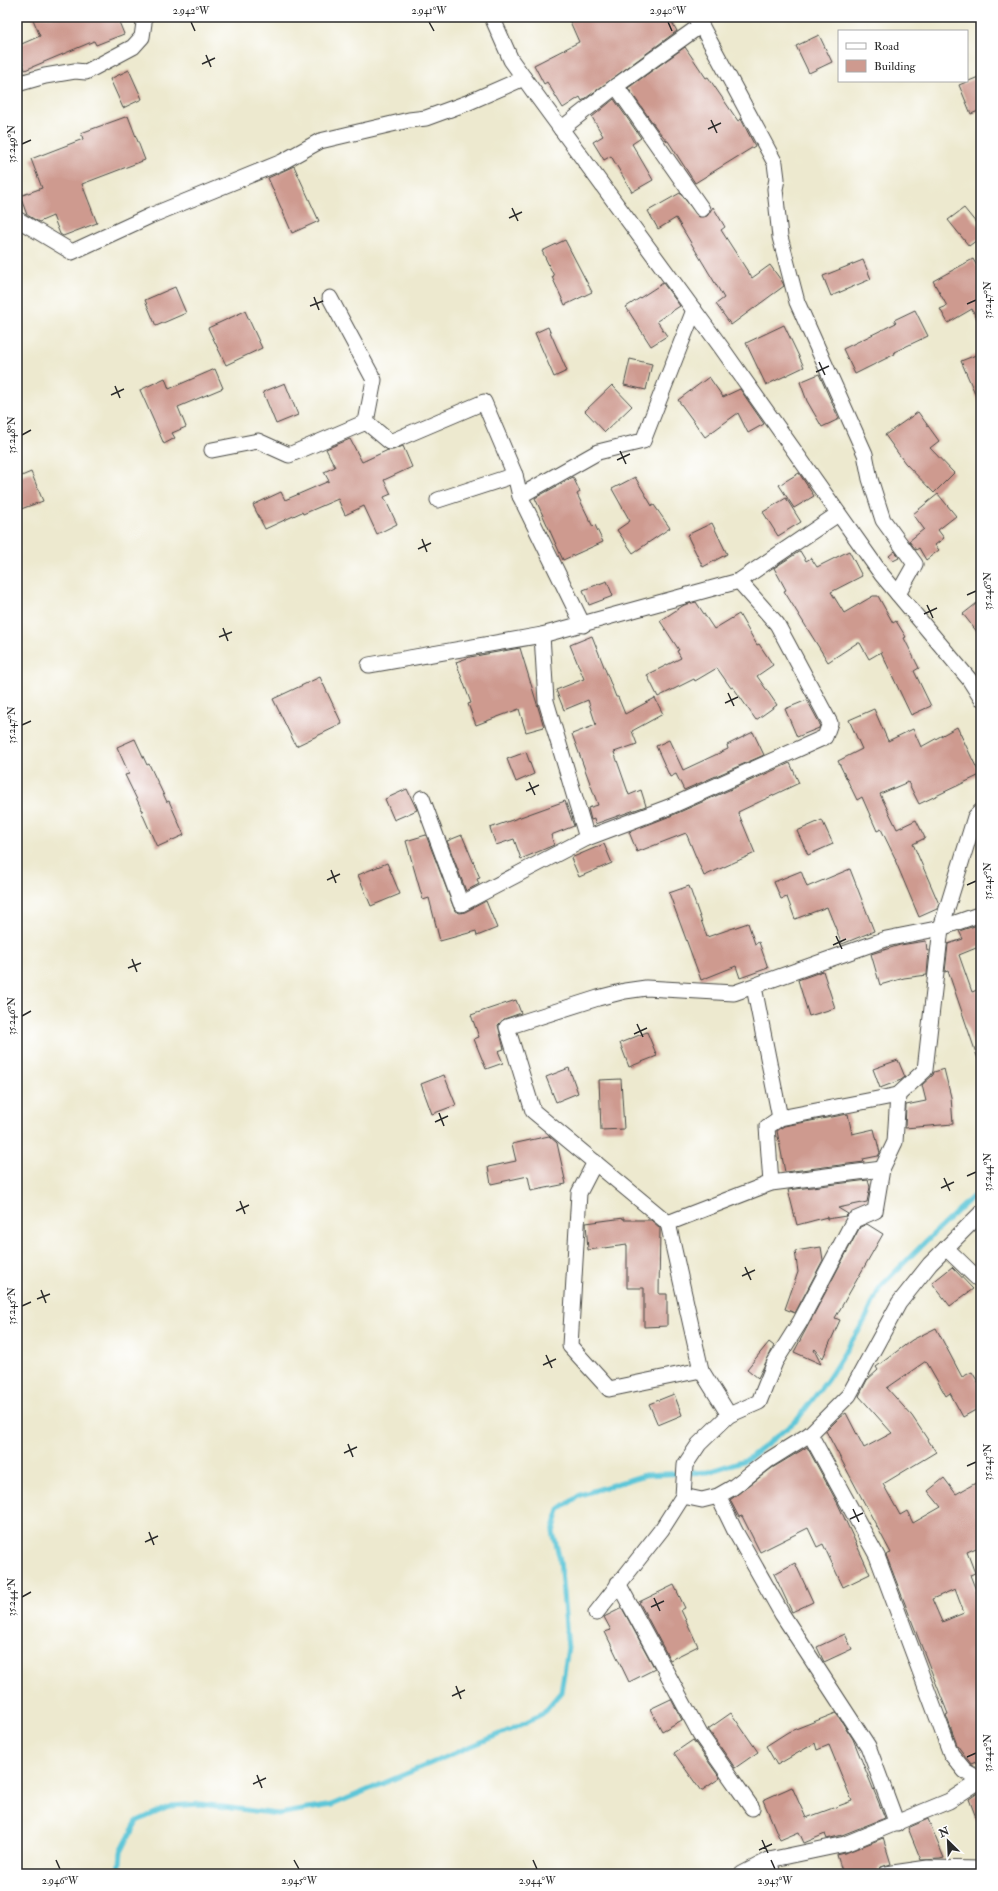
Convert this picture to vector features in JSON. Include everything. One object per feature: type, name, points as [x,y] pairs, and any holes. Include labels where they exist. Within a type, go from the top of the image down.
[{"type":"street","points":[[17,84],[75,71],[86,72],[133,47],[142,37],[144,23],[141,17]]},
{"type":"street","points":[[492,17],[511,60],[694,310],[838,514],[898,594],[969,679],[981,698]]},
{"type":"street","points":[[561,129],[698,21],[775,163],[777,179],[775,190],[780,237],[797,302],[865,454],[870,479],[883,520],[915,564],[898,594]]},
{"type":"street","points":[[17,219],[72,252],[150,216],[282,162],[320,141],[409,120],[426,118],[467,103],[524,78]]},
{"type":"street","points":[[616,86],[702,209]]},
{"type":"street","points":[[330,298],[374,380],[366,422]]},
{"type":"street","points":[[520,496],[598,452],[643,441],[694,310]]},
{"type":"street","points":[[366,422],[390,442],[484,402],[515,475],[520,496],[583,625]]},
{"type":"street","points":[[212,450],[258,441],[289,455],[366,422]]},
{"type":"street","points":[[438,500],[515,475]]},
{"type":"street","points":[[370,665],[542,635],[739,581],[838,514]]},
{"type":"street","points":[[422,798],[461,904],[587,838],[669,807],[825,736],[830,723],[777,624],[739,581]]},
{"type":"street","points":[[542,635],[546,701],[587,838]]},
{"type":"street","points":[[771,1183],[767,1127],[780,1118],[898,1095],[925,1070],[941,928],[975,816],[981,811]]},
{"type":"street","points":[[729,1415],[701,1370],[668,1223],[533,1111],[507,1027],[598,998],[646,988],[734,993],[886,939],[941,928],[981,914]]},
{"type":"street","points":[[754,987],[780,1118]]},
{"type":"street","points":[[596,1613],[618,1583],[662,1529],[683,1490],[685,1465],[699,1444],[729,1415],[759,1402],[775,1362],[800,1322],[854,1220],[875,1211],[882,1169],[895,1142],[898,1095]]},
{"type":"street","points":[[594,1162],[579,1193],[570,1346],[609,1389],[701,1370]]},
{"type":"street","points":[[668,1223],[771,1183],[882,1169]]},
{"type":"street","points":[[683,1490],[702,1500],[718,1496],[732,1488],[767,1461],[810,1434],[849,1395],[899,1302],[930,1264],[981,1213]]},
{"type":"street","points":[[946,1248],[977,1278],[981,1279]]},
{"type":"street","points":[[742,1874],[771,1867],[845,1844],[897,1824],[949,1801],[981,1780],[965,1771],[951,1754],[877,1556],[810,1434]]},
{"type":"street","points":[[718,1496],[735,1531],[782,1614],[868,1746],[897,1824]]},
{"type":"street","points":[[618,1583],[700,1734],[752,1808]]},
{"type":"street","points":[[886,1874],[928,1868],[981,1869]]},
{"type":"building","points":[[32,17],[117,17],[124,34],[96,45],[94,41],[25,70],[17,46],[40,36]]},
{"type":"building","points":[[568,17],[669,17],[677,31],[582,101],[580,97],[563,108],[547,82],[544,84],[534,65],[579,42]]},
{"type":"building","points":[[819,35],[832,62],[809,73],[796,46]]},
{"type":"building","points":[[685,47],[706,78],[708,77],[738,121],[741,119],[755,146],[695,183],[668,141],[657,129],[628,88]]},
{"type":"building","points":[[129,70],[142,99],[123,108],[110,79]]},
{"type":"building","points":[[981,76],[981,110],[971,114],[959,85]]},
{"type":"building","points":[[614,99],[641,138],[632,144],[653,180],[632,192],[611,156],[604,160],[593,142],[603,136],[592,117]]},
{"type":"building","points":[[128,116],[145,160],[82,184],[97,223],[63,236],[60,234],[53,216],[39,222],[27,215],[20,196],[42,188],[31,159],[83,139],[81,133]]},
{"type":"building","points":[[294,166],[319,221],[292,233],[268,178]]},
{"type":"building","points":[[680,193],[699,217],[707,216],[713,207],[725,227],[721,230],[752,278],[770,265],[783,283],[784,286],[731,325],[716,304],[724,298],[676,218],[658,229],[648,211]]},
{"type":"building","points":[[964,208],[981,229],[981,237],[969,246],[948,220]]},
{"type":"building","points":[[565,240],[592,292],[565,305],[552,277],[554,276],[542,251]]},
{"type":"building","points":[[973,259],[981,273],[981,327],[972,309],[948,323],[940,309],[947,306],[933,281]]},
{"type":"building","points":[[863,260],[871,279],[831,296],[823,276]]},
{"type":"building","points":[[663,283],[680,306],[657,321],[667,336],[651,346],[626,307]]},
{"type":"building","points":[[175,287],[186,313],[156,326],[145,300]]},
{"type":"building","points":[[915,310],[928,336],[894,352],[895,354],[855,374],[843,349],[896,323],[894,320]]},
{"type":"building","points":[[245,311],[262,348],[226,365],[208,328]]},
{"type":"building","points":[[784,325],[804,367],[766,385],[746,343]]},
{"type":"building","points":[[548,327],[567,371],[554,377],[535,333]]},
{"type":"building","points":[[981,353],[981,407],[961,361]]},
{"type":"building","points":[[630,359],[652,364],[646,390],[624,385]]},
{"type":"building","points":[[215,369],[223,388],[178,407],[186,427],[172,433],[175,438],[164,444],[140,390],[165,378],[169,389]]},
{"type":"building","points":[[819,374],[839,419],[822,427],[807,401],[800,382]]},
{"type":"building","points":[[709,377],[723,397],[740,389],[764,424],[748,433],[738,413],[705,437],[678,400]]},
{"type":"building","points":[[285,383],[298,415],[276,424],[263,392]]},
{"type":"building","points":[[612,385],[632,406],[605,432],[585,411]]},
{"type":"building","points":[[918,412],[939,441],[930,448],[954,473],[934,493],[905,463],[885,435]]},
{"type":"building","points":[[350,439],[362,462],[388,450],[393,450],[403,446],[412,467],[384,480],[391,494],[384,497],[397,524],[377,534],[364,506],[345,515],[338,499],[303,514],[302,512],[265,529],[253,505],[281,492],[285,500],[329,481],[324,472],[335,467],[326,449]]},
{"type":"building","points":[[31,472],[43,501],[21,509],[17,499],[17,478]]},
{"type":"building","points":[[799,473],[814,496],[794,508],[779,485]]},
{"type":"building","points":[[573,477],[580,492],[577,494],[593,527],[595,525],[603,542],[563,560],[535,498]]},
{"type":"building","points":[[635,477],[652,506],[654,505],[670,528],[633,553],[617,530],[630,521],[612,489]]},
{"type":"building","points":[[938,494],[956,516],[938,530],[944,538],[935,545],[939,550],[926,560],[919,548],[916,550],[909,541],[924,529],[913,514]]},
{"type":"building","points":[[786,498],[801,522],[778,536],[763,512]]},
{"type":"building","points":[[712,523],[727,554],[703,567],[687,535]]},
{"type":"building","points":[[800,551],[806,561],[811,558],[817,567],[849,551],[862,576],[831,592],[844,613],[873,596],[878,596],[893,623],[896,621],[906,637],[904,638],[919,668],[914,671],[931,706],[911,715],[881,652],[869,659],[860,643],[857,643],[828,662],[784,591],[786,590],[774,568]]},
{"type":"building","points":[[895,551],[899,558],[893,561],[889,556]]},
{"type":"building","points":[[607,581],[613,596],[589,605],[583,590]]},
{"type":"building","points":[[981,600],[981,637],[963,614]]},
{"type":"building","points":[[696,602],[714,629],[739,614],[757,645],[759,644],[773,665],[757,676],[777,705],[756,720],[733,687],[731,688],[717,668],[695,681],[694,679],[658,697],[647,675],[681,658],[677,651],[679,650],[660,621],[684,605]]},
{"type":"building","points":[[592,636],[616,697],[618,697],[625,714],[655,698],[663,714],[632,731],[637,744],[614,752],[629,795],[641,790],[646,806],[595,824],[594,819],[591,820],[588,808],[598,805],[572,734],[596,725],[588,700],[564,710],[556,690],[584,679],[570,645]]},
{"type":"building","points":[[520,648],[544,727],[526,732],[519,709],[476,725],[468,704],[471,703],[456,662],[470,657]]},
{"type":"building","points":[[320,677],[342,724],[296,746],[273,699]]},
{"type":"building","points":[[807,700],[820,724],[819,728],[797,737],[785,709]]},
{"type":"building","points":[[874,709],[888,741],[913,729],[921,747],[957,727],[980,775],[919,804],[908,782],[880,794],[897,829],[916,820],[925,838],[913,844],[939,904],[937,909],[919,917],[896,860],[881,829],[877,831],[862,797],[857,800],[838,761],[862,749],[849,720]]},
{"type":"building","points":[[753,732],[764,755],[684,790],[676,774],[670,777],[656,746],[669,740],[683,770],[728,749],[727,745]]},
{"type":"building","points":[[135,739],[167,802],[169,801],[184,835],[157,847],[142,813],[143,812],[125,775],[129,774],[117,747]]},
{"type":"building","points":[[526,752],[534,774],[516,782],[507,759]]},
{"type":"building","points":[[790,763],[799,783],[738,812],[755,853],[704,876],[686,833],[637,852],[629,832],[673,815]]},
{"type":"building","points":[[407,789],[417,810],[394,820],[385,799]]},
{"type":"building","points":[[565,801],[574,826],[551,835],[554,845],[521,859],[514,839],[496,845],[490,828]]},
{"type":"building","points":[[822,820],[833,844],[808,855],[797,831]]},
{"type":"building","points":[[426,835],[455,911],[460,913],[465,912],[486,901],[497,928],[477,936],[476,931],[440,941],[429,898],[423,900],[406,841]]},
{"type":"building","points":[[462,835],[480,878],[477,879],[479,884],[466,891],[447,841]]},
{"type":"building","points":[[604,844],[612,863],[579,877],[571,858]]},
{"type":"building","points":[[387,863],[400,894],[371,906],[358,875]]},
{"type":"building","points":[[850,869],[874,931],[842,944],[827,907],[795,919],[787,897],[781,899],[774,882],[801,871],[807,887]]},
{"type":"building","points":[[689,886],[707,937],[748,923],[755,944],[759,942],[768,968],[740,978],[736,966],[701,980],[669,893]]},
{"type":"building","points":[[981,924],[981,946],[959,955],[972,992],[977,990],[981,1001],[981,1062],[979,1062],[948,971],[945,972],[948,944],[963,939],[959,931]]},
{"type":"building","points":[[926,941],[927,951],[929,950],[927,975],[904,978],[880,985],[871,954],[900,945]]},
{"type":"building","points":[[823,971],[835,1008],[809,1016],[798,980]]},
{"type":"building","points":[[516,1000],[521,1013],[504,1019],[498,1025],[504,1049],[498,1051],[503,1063],[486,1069],[474,1039],[479,1037],[471,1015]]},
{"type":"building","points":[[647,1032],[657,1056],[629,1067],[620,1043]]},
{"type":"building","points":[[898,1060],[905,1077],[880,1088],[873,1069]]},
{"type":"building","points":[[569,1068],[578,1093],[556,1102],[546,1077]]},
{"type":"building","points":[[944,1069],[951,1097],[953,1124],[905,1128],[906,1105],[926,1101],[922,1085],[933,1075],[934,1072]]},
{"type":"building","points":[[444,1075],[456,1105],[432,1114],[421,1084]]},
{"type":"building","points":[[621,1079],[624,1129],[601,1130],[599,1080]]},
{"type":"building","points":[[848,1114],[852,1134],[874,1129],[880,1153],[878,1156],[863,1159],[864,1162],[785,1172],[777,1131],[784,1126]]},
{"type":"building","points":[[549,1136],[557,1143],[566,1184],[531,1191],[528,1176],[491,1184],[488,1167],[516,1161],[512,1144]]},
{"type":"building","points":[[868,1180],[870,1187],[867,1202],[838,1208],[848,1214],[846,1216],[827,1219],[827,1217],[797,1225],[788,1190]]},
{"type":"building","points":[[624,1218],[624,1220],[651,1220],[660,1228],[659,1294],[667,1294],[667,1326],[644,1327],[644,1288],[627,1288],[627,1245],[588,1250],[586,1223]]},
{"type":"building","points":[[867,1224],[883,1234],[835,1318],[840,1320],[823,1358],[815,1349],[814,1350],[821,1364],[794,1352],[860,1227]]},
{"type":"building","points":[[821,1247],[823,1260],[795,1313],[785,1309],[798,1272],[795,1251]]},
{"type":"building","points":[[952,1267],[973,1289],[950,1306],[932,1283]]},
{"type":"building","points":[[936,1328],[962,1377],[972,1372],[981,1387],[981,1407],[963,1417],[950,1393],[946,1396],[926,1361],[887,1388],[912,1416],[936,1452],[883,1484],[900,1515],[907,1511],[913,1523],[941,1507],[928,1491],[944,1478],[956,1494],[981,1480],[981,1546],[967,1552],[975,1573],[970,1575],[981,1603],[981,1760],[971,1764],[957,1745],[946,1715],[948,1714],[886,1555],[891,1553],[826,1431],[846,1413],[864,1448],[892,1433],[859,1396],[867,1380],[878,1370],[876,1367],[912,1340]],"holes":[[[955,1589],[964,1613],[942,1622],[932,1599]]]},
{"type":"building","points":[[769,1342],[774,1346],[758,1378],[747,1369]]},
{"type":"building","points":[[674,1394],[682,1415],[658,1425],[649,1404]]},
{"type":"building","points":[[807,1447],[838,1504],[870,1574],[843,1587],[823,1544],[817,1547],[808,1528],[760,1552],[742,1516],[739,1517],[730,1500],[772,1468]]},
{"type":"building","points":[[795,1563],[813,1602],[792,1612],[774,1574]]},
{"type":"building","points":[[674,1585],[685,1608],[681,1610],[698,1646],[670,1660],[639,1602]]},
{"type":"building","points":[[622,1608],[655,1669],[629,1682],[605,1632],[611,1630],[604,1617]]},
{"type":"building","points":[[845,1634],[852,1649],[824,1662],[817,1647]]},
{"type":"building","points":[[671,1699],[682,1720],[662,1731],[650,1709]]},
{"type":"building","points":[[731,1713],[758,1752],[735,1768],[708,1729]]},
{"type":"building","points":[[836,1713],[853,1739],[885,1818],[842,1835],[827,1839],[825,1834],[804,1843],[799,1832],[780,1840],[763,1800],[792,1787],[806,1818],[852,1801],[829,1745],[817,1750],[815,1743],[777,1765],[766,1746],[788,1732]]},
{"type":"building","points":[[693,1740],[720,1778],[701,1791],[674,1753]]},
{"type":"building","points":[[981,1791],[981,1827],[980,1828],[969,1799]]},
{"type":"building","points":[[928,1819],[944,1858],[921,1860],[908,1828]]},
{"type":"building","points":[[883,1838],[891,1864],[881,1867],[877,1874],[843,1874],[837,1855]]},
{"type":"waterway","points":[[119,1874],[121,1852],[137,1821],[171,1806],[200,1804],[278,1814],[332,1805],[512,1729],[542,1714],[561,1692],[568,1648],[560,1560],[553,1532],[559,1510],[580,1495],[645,1475],[708,1472],[748,1459],[797,1420],[828,1379],[865,1320],[880,1287],[981,1189]]}]
